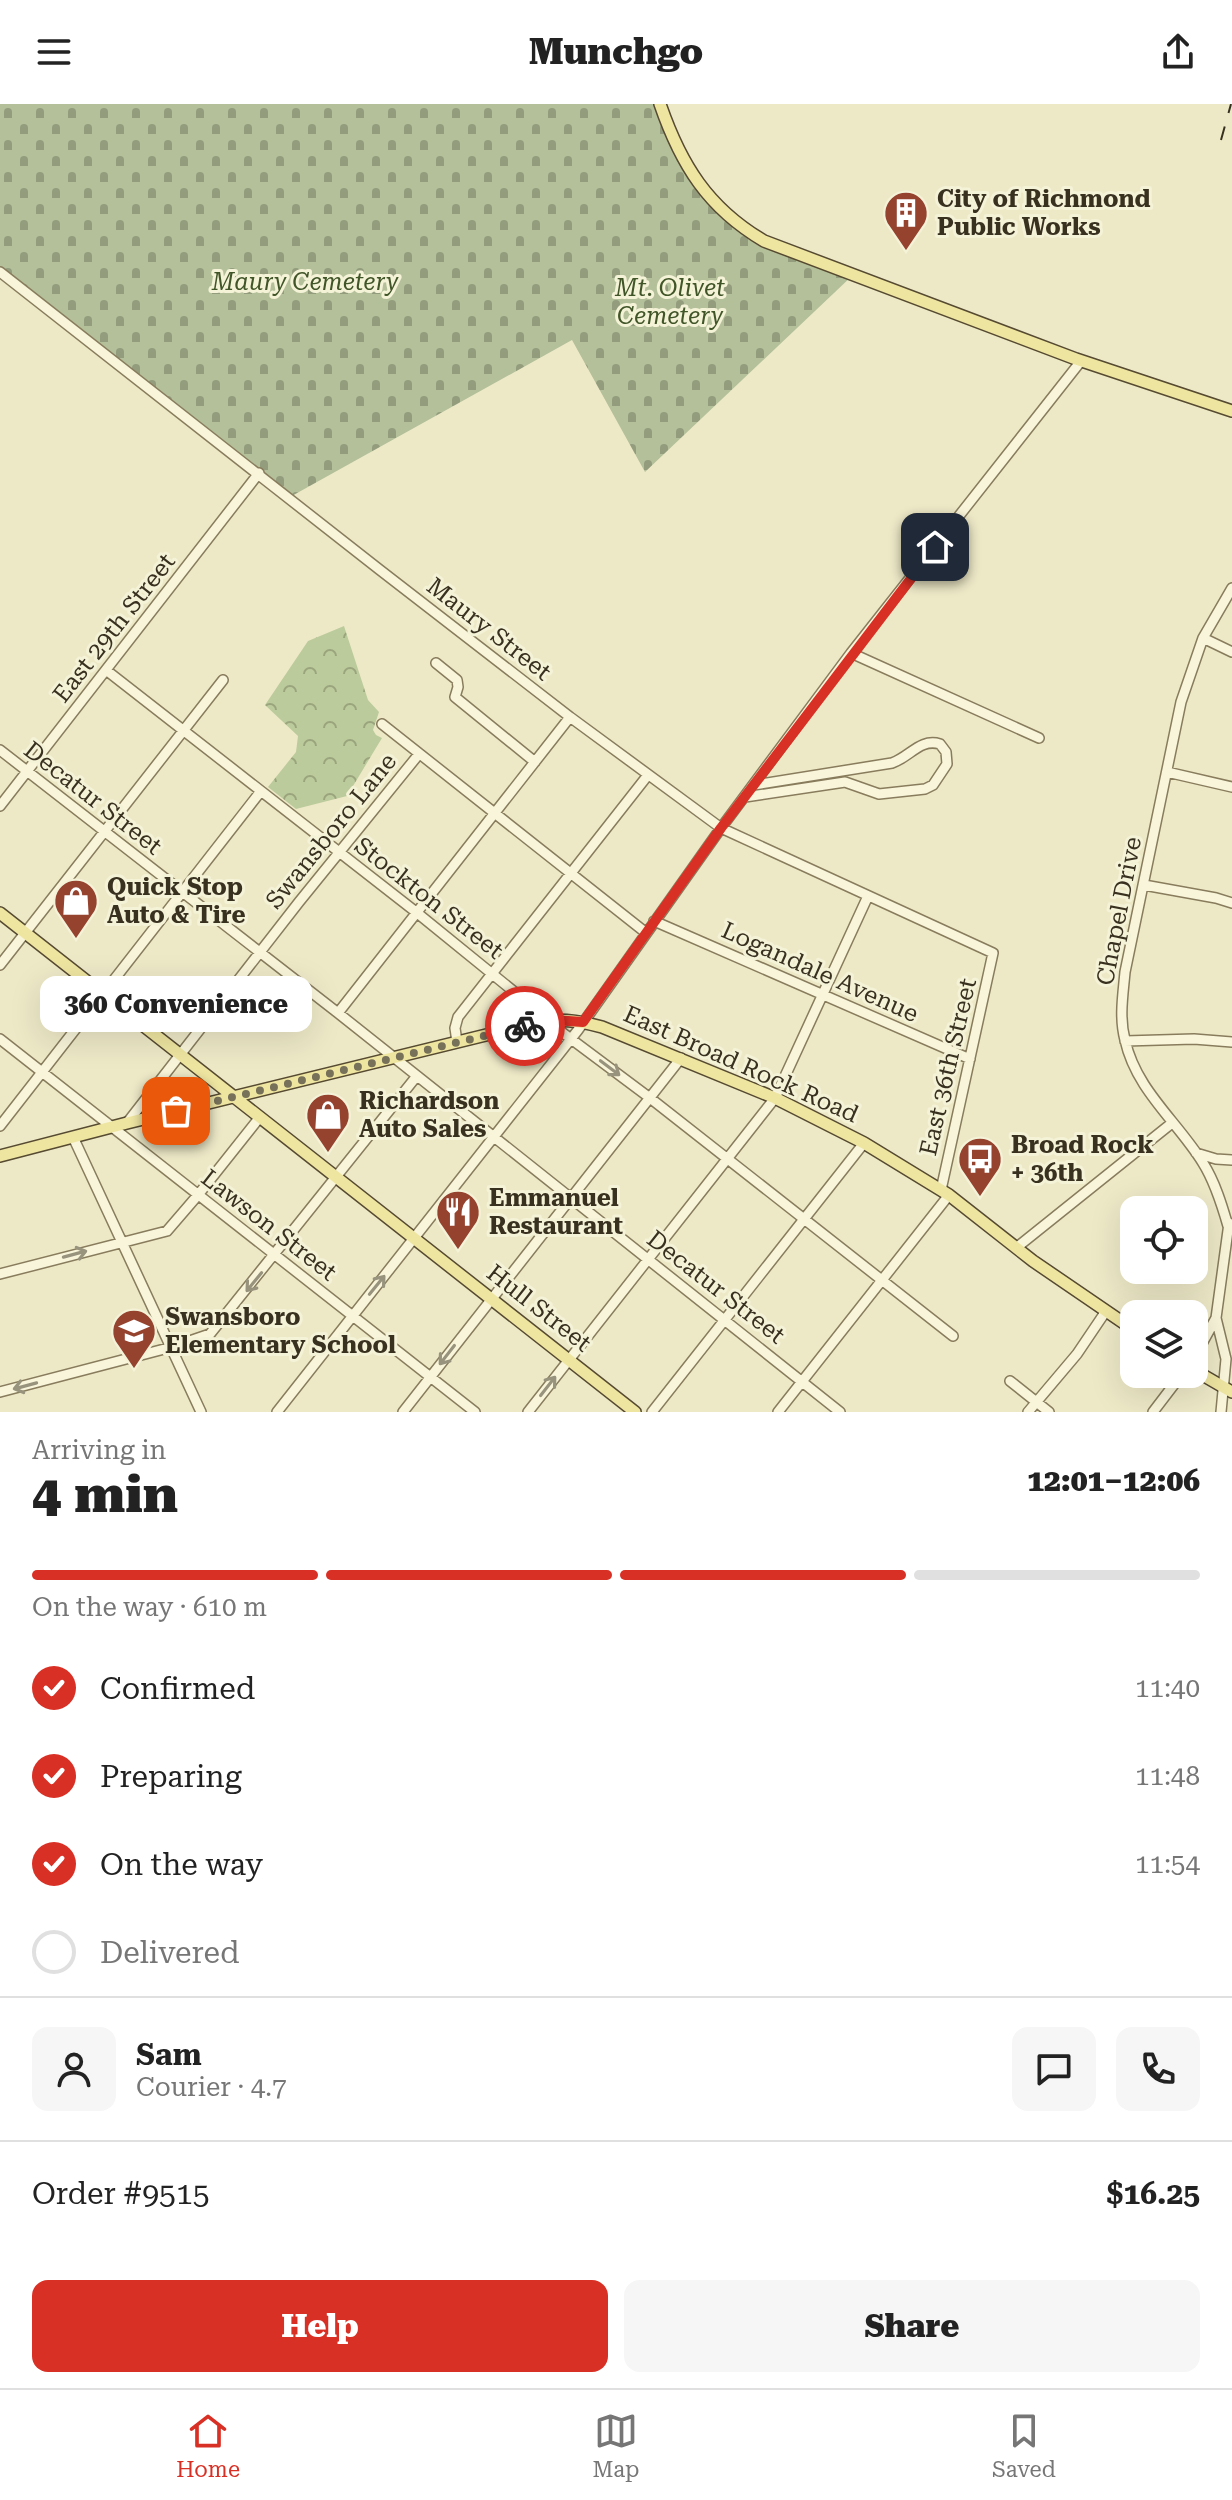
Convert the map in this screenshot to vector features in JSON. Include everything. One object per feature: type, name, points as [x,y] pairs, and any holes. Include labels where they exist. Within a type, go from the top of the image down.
[{"type":"main road","points":[[660,104],[676,145],[712,201],[740,227],[764,241],[1081,361],[1232,411]]},
{"type":"main road","name":"Hull Street","points":[[0,913],[635,1412]]},
{"type":"main road","name":"East Broad Rock Road","points":[[0,1156],[547,1021],[583,1022],[681,1058],[775,1098],[864,1143],[945,1192],[1016,1248],[1120,1320]]},
{"type":"main road","points":[[1208,1378],[1228,1390]]},
{"type":"street","name":"Maury Street","points":[[0,272],[570,717],[721,828],[993,953]]},
{"type":"street","points":[[277,1412],[571,1038],[645,932],[851,653],[1081,361]]},
{"type":"street","name":"East 29th Street","points":[[0,806],[259,473]]},
{"type":"street","name":"Chapel Drive","points":[[1230,1221],[1196,1153],[1141,1081],[1125,1041],[1122,1016],[1125,972],[1181,702],[1203,638],[1232,588]]},
{"type":"street","points":[[1203,638],[1232,652]]},
{"type":"street","points":[[851,653],[1039,738]]},
{"type":"street","points":[[436,663],[459,683],[455,697],[535,762]]},
{"type":"street","name":"Stockton Street","points":[[106,670],[416,912],[547,1021],[953,1336]]},
{"type":"street","points":[[0,965],[223,680]]},
{"type":"street","points":[[338,1013],[570,717]]},
{"type":"street","points":[[382,724],[645,932]]},
{"type":"street","points":[[745,797],[840,782],[879,794],[925,789],[933,785],[948,758],[940,744],[929,741],[892,763],[754,785]]},
{"type":"street","name":"Decatur Street","points":[[0,750],[338,1013],[840,1412]]},
{"type":"street","name":"Swansboro Lane","points":[[127,1123],[419,754]]},
{"type":"street","points":[[1167,772],[1232,787]]},
{"type":"street","points":[[457,1042],[455,1028],[458,1017],[648,775]]},
{"type":"street","points":[[0,1126],[261,791]]},
{"type":"street","points":[[1144,885],[1232,903]]},
{"type":"street","points":[[528,1412],[775,1098],[868,896]]},
{"type":"street","name":"Logandale Avenue","points":[[654,921],[970,1059]]},
{"type":"street","name":"East 36th Street","points":[[778,1412],[945,1192],[993,953]]},
{"type":"street","name":"Lawson Street","points":[[0,1039],[475,1412]]},
{"type":"street","points":[[1125,1041],[1194,1039],[1232,1042]]},
{"type":"street","points":[[403,1412],[681,1058]]},
{"type":"street","points":[[0,1392],[172,1347],[210,1334],[416,1077]]},
{"type":"street","points":[[0,1274],[167,1231],[260,1117]]},
{"type":"street","points":[[1016,1248],[1172,1123]]},
{"type":"street","points":[[73,1137],[201,1412]]},
{"type":"street","points":[[652,1412],[864,1143]]},
{"type":"street","points":[[1196,1153],[1232,1160]]},
{"type":"street","points":[[1208,1333],[1216,1318],[1230,1221]]},
{"type":"street","points":[[1028,1412],[1077,1354],[1106,1311]]},
{"type":"street","points":[[1216,1318],[1225,1348],[1228,1390],[1221,1412]]},
{"type":"street","points":[[1010,1381],[1049,1412]]},
{"type":"street","points":[[1153,1412],[1171,1388]]},
{"type":"green space","name":"Maury Cemetery","points":[[0,104],[660,104],[690,163],[730,212],[775,244],[853,275],[645,472],[572,340],[290,497],[0,270]]},
{"type":"green space","points":[[344,626],[368,700],[379,712],[373,730],[382,738],[347,796],[296,809],[268,787],[296,752],[298,736],[265,705],[308,641]]},
{"type":"railway","points":[[1221,140],[1231,104]]},
{"type":"way so far","points":[[176,1111],[525,1026]]},
{"type":"place","name":"City of Richmond Public Works","points":[[906,252]]},
{"type":"place","name":"Quick Stop Auto & Tire","points":[[76,940]]},
{"type":"place","name":"360 Convenience","points":[[176,1111]]},
{"type":"place","name":"Richardson Auto Sales","points":[[328,1154]]},
{"type":"place","name":"Broad Rock + 36th","points":[[980,1198]]},
{"type":"place","name":"Emmanuel Restaurant","points":[[458,1251]]},
{"type":"place","name":"Swansboro Elementary School","points":[[134,1370]]},
{"type":"route","points":[[525,1026],[553,1020],[583,1022],[721,828],[851,653],[935,547]]},
{"type":"park label","name":"Mt. Olivet Cemetery","points":[[670,302]]}]
